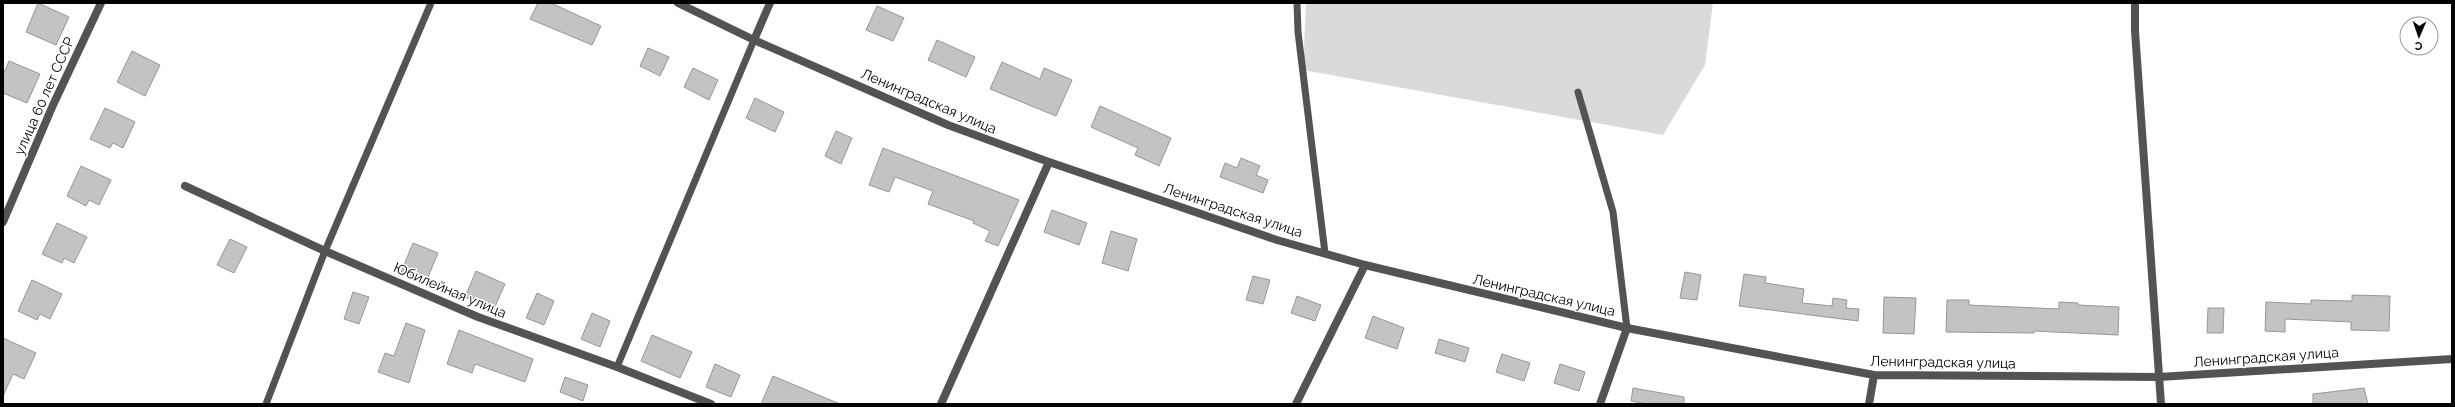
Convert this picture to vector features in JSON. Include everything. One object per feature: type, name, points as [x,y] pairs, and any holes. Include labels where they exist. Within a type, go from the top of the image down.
[{"type":"street","name":"улица 60 лет СССР","points":[[3,222],[53,105],[101,3]]},
{"type":"street","name":"Ленинградская улица","points":[[678,3],[754,40],[948,125],[1049,162],[1277,240],[1365,265],[1627,328],[1874,375],[2159,377],[2452,359]]},
{"type":"street","points":[[754,40],[770,3]]},
{"type":"street","points":[[2135,3],[2135,39],[2161,404]]},
{"type":"street","points":[[941,404],[1049,162]]},
{"type":"street","name":"Юбилейная улица","points":[[185,186],[325,251],[478,317],[617,367],[711,404]]},
{"type":"street","points":[[1296,404],[1365,265]]},
{"type":"street","points":[[1600,404],[1627,328]]},
{"type":"street","points":[[1869,404],[1874,375]]},
{"type":"lane","points":[[266,404],[325,251],[431,3]]},
{"type":"lane","points":[[1297,3],[1298,32],[1325,253]]},
{"type":"lane","points":[[617,367],[754,40]]},
{"type":"lane","points":[[1578,92],[1613,212],[1627,328]]},
{"type":"shaded area","points":[[1306,3],[1713,3],[1705,65],[1663,135],[1303,70]]},
{"type":"building","points":[[38,3],[69,17],[56,45],[26,32]]},
{"type":"building","points":[[538,3],[551,3],[601,26],[592,45],[530,19]]},
{"type":"building","points":[[877,6],[904,18],[893,41],[866,30]]},
{"type":"building","points":[[937,40],[975,57],[966,77],[928,60]]},
{"type":"building","points":[[648,48],[669,57],[660,76],[640,66]]},
{"type":"building","points":[[132,51],[160,65],[145,96],[117,82]]},
{"type":"building","points":[[9,61],[40,74],[27,103],[3,93],[3,75]]},
{"type":"building","points":[[1002,62],[1040,79],[1044,68],[1072,80],[1056,116],[990,89]]},
{"type":"building","points":[[693,68],[718,80],[709,100],[684,87]]},
{"type":"building","points":[[755,98],[784,112],[775,132],[746,118]]},
{"type":"building","points":[[1100,106],[1171,138],[1159,166],[1135,155],[1138,148],[1091,127]]},
{"type":"building","points":[[105,108],[135,122],[123,148],[113,143],[110,148],[90,139]]},
{"type":"building","points":[[836,131],[852,138],[841,164],[825,156]]},
{"type":"building","points":[[883,148],[1019,200],[998,246],[985,241],[990,231],[973,223],[974,221],[928,204],[933,191],[895,177],[889,192],[869,185]]},
{"type":"building","points":[[1241,158],[1260,166],[1256,175],[1268,180],[1263,193],[1220,177],[1225,163],[1237,168]]},
{"type":"building","points":[[81,166],[111,180],[99,205],[89,200],[86,206],[67,196]]},
{"type":"building","points":[[1052,210],[1087,223],[1079,245],[1044,232]]},
{"type":"building","points":[[57,223],[87,237],[74,263],[64,258],[62,263],[42,254]]},
{"type":"building","points":[[1111,231],[1137,239],[1128,271],[1102,263]]},
{"type":"building","points":[[230,239],[247,247],[234,273],[217,265]]},
{"type":"building","points":[[413,243],[438,253],[426,282],[401,272]]},
{"type":"building","points":[[476,271],[505,284],[494,309],[465,297]]},
{"type":"building","points":[[1685,272],[1701,275],[1697,300],[1680,298]]},
{"type":"building","points":[[1744,274],[1766,277],[1765,283],[1804,289],[1802,303],[1832,306],[1833,298],[1847,300],[1846,308],[1859,309],[1858,321],[1739,306]]},
{"type":"building","points":[[1253,276],[1270,280],[1263,304],[1246,300]]},
{"type":"building","points":[[32,280],[62,294],[50,319],[40,314],[37,320],[18,311]]},
{"type":"building","points":[[353,292],[369,297],[359,324],[344,319]]},
{"type":"building","points":[[537,293],[554,301],[544,325],[526,318]]},
{"type":"building","points":[[2352,295],[2390,296],[2389,331],[2351,330],[2351,322],[2285,319],[2285,332],[2265,331],[2266,302],[2311,304],[2311,300],[2352,301]]},
{"type":"building","points":[[1297,296],[1321,305],[1315,321],[1291,313]]},
{"type":"building","points":[[1884,297],[1916,298],[1914,334],[1883,333]]},
{"type":"building","points":[[1947,300],[1969,300],[1969,305],[2059,309],[2059,302],[2078,303],[2078,305],[2119,307],[2118,335],[2034,331],[2034,333],[1946,332]]},
{"type":"building","points":[[2208,308],[2224,308],[2223,333],[2207,333]]},
{"type":"building","points":[[592,313],[610,321],[600,347],[581,339]]},
{"type":"building","points":[[1373,316],[1404,328],[1397,349],[1365,338]]},
{"type":"building","points":[[406,323],[425,330],[409,383],[378,372],[385,353],[394,356]]},
{"type":"building","points":[[459,330],[533,359],[525,382],[475,364],[472,373],[447,364]]},
{"type":"building","points":[[652,335],[692,352],[680,378],[641,361]]},
{"type":"building","points":[[3,338],[36,353],[24,379],[13,374],[3,396]]},
{"type":"building","points":[[1439,339],[1469,348],[1465,362],[1435,353]]},
{"type":"building","points":[[1502,354],[1530,363],[1524,381],[1496,372]]},
{"type":"building","points":[[715,364],[740,375],[731,397],[706,387]]},
{"type":"building","points":[[1560,364],[1585,372],[1579,391],[1554,383]]},
{"type":"building","points":[[773,376],[840,404],[761,404]]},
{"type":"building","points":[[565,377],[588,385],[583,401],[560,392]]},
{"type":"building","points":[[1633,388],[1684,397],[1684,404],[1648,404],[1631,401]]},
{"type":"building","points":[[2364,388],[2368,404],[2313,404],[2313,394]]}]
